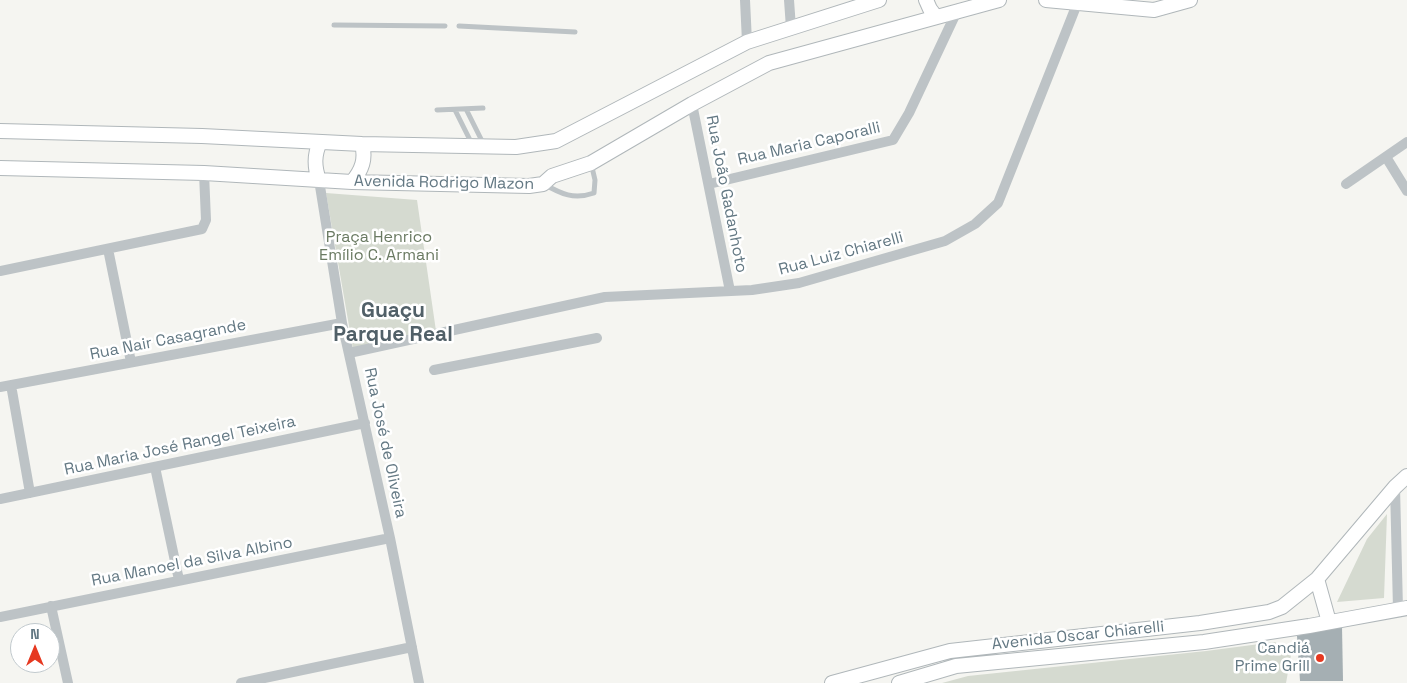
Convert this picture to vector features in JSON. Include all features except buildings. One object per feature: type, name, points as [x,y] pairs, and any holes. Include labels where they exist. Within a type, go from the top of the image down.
[{"type":"street","points":[[745,0],[748,42]]},
{"type":"street","points":[[789,0],[791,28]]},
{"type":"street","points":[[0,131],[202,136],[362,144],[516,147],[556,141],[748,42],[879,0]]},
{"type":"street","points":[[926,0],[936,17]]},
{"type":"street","name":"Avenida Rodrigo Mazon","points":[[0,168],[204,172],[352,182],[529,186],[544,184],[552,176],[591,163],[692,104],[769,63],[936,17],[958,6],[999,0]]},
{"type":"street","points":[[1046,0],[1154,10],[1190,0]]},
{"type":"street","name":"Rua Luiz Chiarelli","points":[[349,353],[605,297],[730,291],[799,283],[945,241],[975,224],[998,203],[1077,4]]},
{"type":"street","name":"Rua Maria Caporalli","points":[[709,184],[893,140],[909,113],[958,6]]},
{"type":"street","name":"Rua João Gadanhoto","points":[[692,104],[730,291]]},
{"type":"street","points":[[319,180],[315,156],[320,142]]},
{"type":"street","points":[[1346,184],[1407,142]]},
{"type":"street","points":[[352,182],[363,163],[364,150],[362,144]]},
{"type":"street","points":[[1386,157],[1407,191]]},
{"type":"street","points":[[0,271],[202,229],[206,220],[204,172]]},
{"type":"street","name":"Rua José de Oliveira","points":[[319,180],[342,322],[390,538],[419,683]]},
{"type":"street","points":[[108,249],[131,362]]},
{"type":"street","name":"Rua Nair Casagrande","points":[[5,386],[342,322]]},
{"type":"street","points":[[434,370],[597,338]]},
{"type":"street","points":[[5,386],[30,493]]},
{"type":"street","name":"Rua Maria José Rangel Teixeira","points":[[0,499],[365,423]]},
{"type":"street","points":[[155,467],[179,580]]},
{"type":"street","name":"Avenida Oscar Chiarelli","points":[[832,683],[950,651],[1200,623],[1269,612],[1282,607],[1317,579],[1395,487],[1407,476]]},
{"type":"street","points":[[1395,487],[1402,609]]},
{"type":"street","name":"Rua Manoel da Silva Albino","points":[[0,617],[390,538]]},
{"type":"street","points":[[1317,579],[1329,622]]},
{"type":"street","points":[[51,606],[68,683]]},
{"type":"street","name":"Avenida Oscar Chiarelli","points":[[900,683],[956,666],[1204,642],[1402,609]]},
{"type":"street","points":[[241,683],[412,647]]},
{"type":"lane","points":[[334,25],[445,26]]},
{"type":"lane","points":[[459,26],[575,32]]},
{"type":"lane","points":[[437,110],[483,108]]},
{"type":"lane","points":[[455,110],[479,146]]},
{"type":"lane","points":[[466,110],[479,146]]},
{"type":"lane","points":[[544,184],[570,197],[594,193],[595,180],[591,163]]},
{"type":"green space","name":"Praça Henrico Emílio C. Armani","points":[[326,193],[417,200],[436,331],[353,349]]},
{"type":"green space","points":[[1387,514],[1384,598],[1337,602],[1367,539]]},
{"type":"green space","points":[[1275,642],[1291,655],[1286,683],[942,683],[968,676]]},
{"type":"place","name":"Candiá Prime Grill","points":[[1320,658]]},
{"type":"district","name":"Guaçu Parque Real","points":[[393,323]]}]
